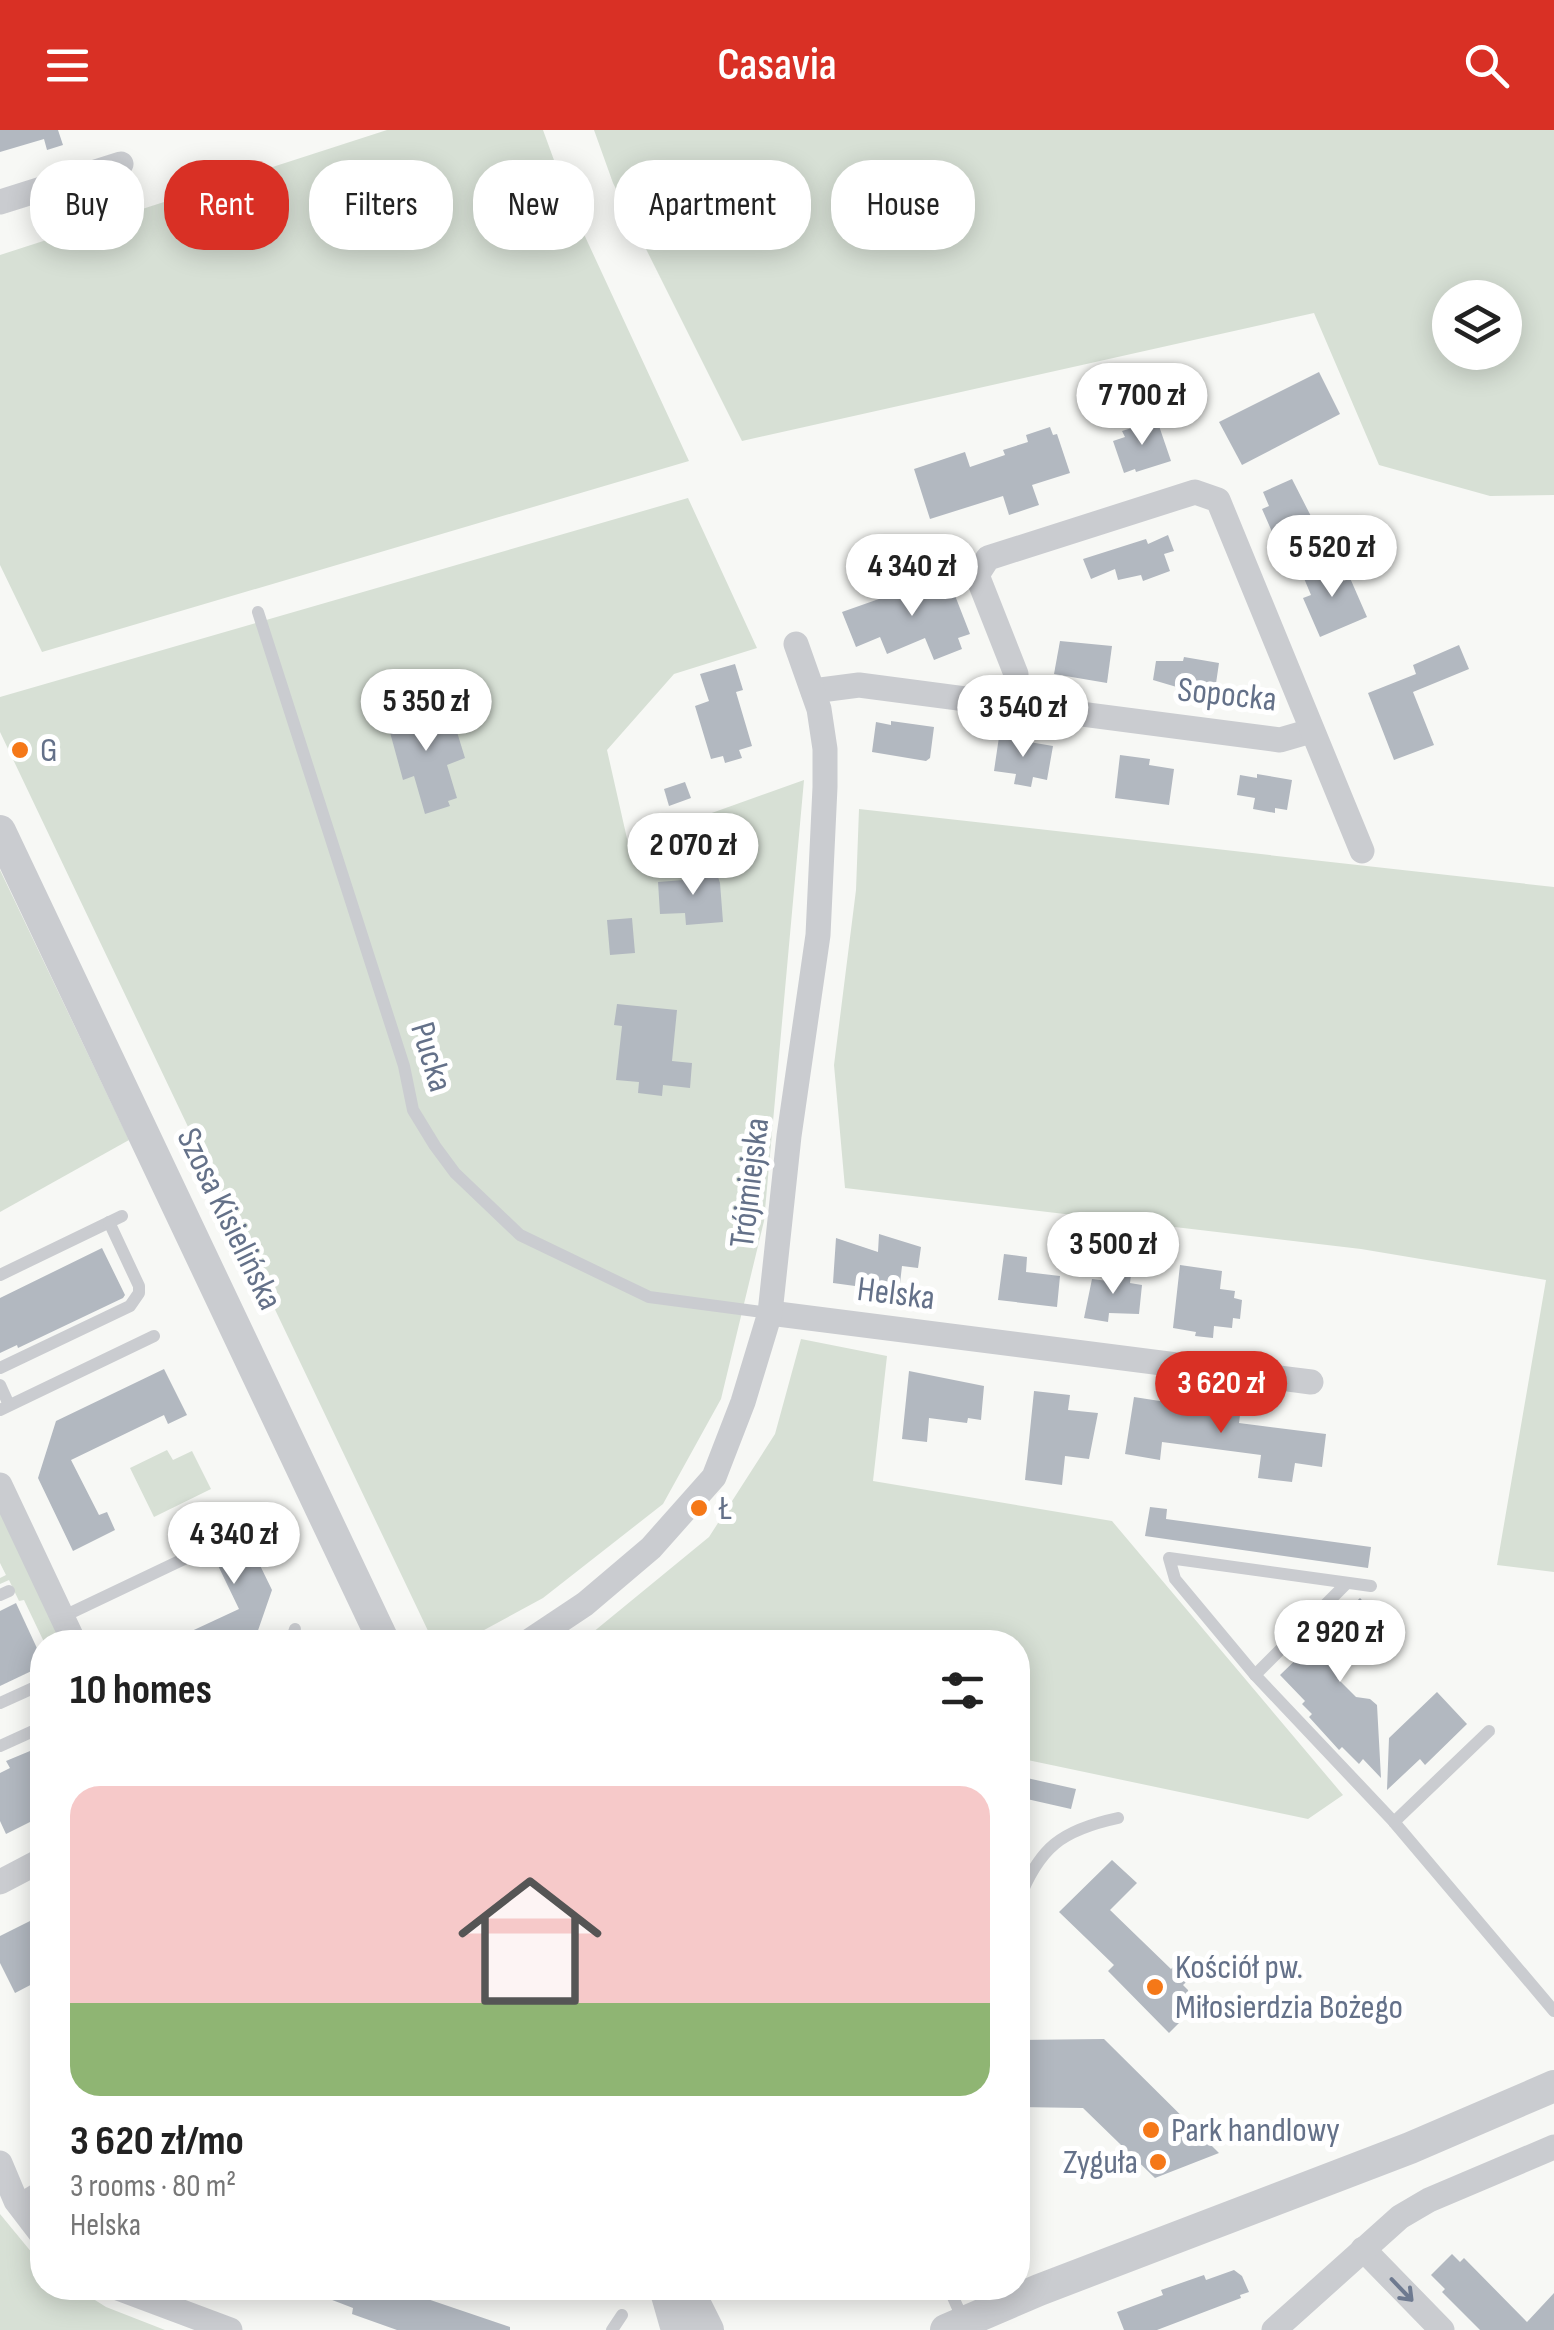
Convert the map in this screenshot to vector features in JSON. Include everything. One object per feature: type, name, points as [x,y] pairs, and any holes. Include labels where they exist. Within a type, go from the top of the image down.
[{"type":"street","points":[[0,202],[30,193]]},
{"type":"street","name":"Sopocka","points":[[1016,704],[1016,674],[977,576],[988,558],[1195,492],[1218,500],[1362,851]]},
{"type":"street","name":"Trójmiejska","points":[[546,1630],[585,1604],[651,1548],[714,1477],[743,1402],[770,1313],[818,935],[825,749],[796,644]]},
{"type":"street","name":"Sopocka","points":[[812,691],[858,684],[1280,740],[1311,731]]},
{"type":"street","name":"Szosa Kisielińska","points":[[0,831],[378,1630]]},
{"type":"street","name":"Helska","points":[[770,1313],[1311,1382]]},
{"type":"street","points":[[0,1485],[68,1630]]},
{"type":"street","points":[[0,1882],[30,1866]]},
{"type":"street","points":[[970,2324],[1410,2148],[1554,2086]]},
{"type":"street","points":[[1274,2330],[1400,2217],[1429,2200],[1554,2146]]},
{"type":"street","points":[[0,2163],[16,2202],[30,2220]]},
{"type":"street","points":[[1363,2249],[1442,2330]]},
{"type":"street","points":[[150,2300],[230,2330]]},
{"type":"street","points":[[668,2300],[677,2330]]},
{"type":"street","points":[[685,2300],[692,2330]]},
{"type":"street","points":[[694,2300],[708,2330]]},
{"type":"lane","name":"Pucka","points":[[258,612],[404,1066],[413,1110],[445,1160],[520,1235],[649,1298],[770,1313]]},
{"type":"lane","points":[[0,1275],[116,1219],[140,1286],[130,1306],[0,1368]]},
{"type":"lane","points":[[0,1385],[5,1408],[154,1336]]},
{"type":"lane","points":[[62,1617],[186,1558]]},
{"type":"lane","points":[[1371,1586],[1170,1558],[1175,1580],[1255,1675],[1394,1822],[1554,2011]]},
{"type":"lane","points":[[1255,1675],[1348,1583]]},
{"type":"lane","points":[[0,1703],[30,1689]]},
{"type":"lane","points":[[0,1746],[30,1732]]},
{"type":"lane","points":[[1394,1822],[1489,1732]]},
{"type":"lane","points":[[1030,1871],[1061,1837],[1089,1824],[1118,1818]]},
{"type":"lane","points":[[16,2202],[30,2193]]},
{"type":"lane","points":[[955,2300],[970,2324]]},
{"type":"lane","points":[[612,2330],[622,2316]]},
{"type":"shaded area","points":[[387,130],[543,130],[554,160],[473,160],[473,250],[591,250],[689,461],[42,652],[0,565],[0,255],[30,245],[30,250],[144,250],[144,208],[164,202],[164,250],[289,250],[289,162]]},
{"type":"shaded area","points":[[594,130],[1554,130],[1554,495],[1490,496],[1379,465],[1314,313],[742,441],[646,250],[811,250],[811,160],[614,160],[614,185]]},
{"type":"shaded area","points":[[688,498],[757,648],[674,674],[607,750],[628,843],[804,780],[764,1221],[721,1399],[663,1504],[543,1598],[484,1630],[428,1630],[0,732],[0,697]]},
{"type":"shaded area","points":[[859,809],[1554,887],[1554,1572],[1497,1565],[1546,1280],[1361,1249],[845,1188],[834,1065],[856,890]]},
{"type":"shaded area","points":[[0,870],[129,1140],[0,1212]]},
{"type":"shaded area","points":[[801,1339],[887,1356],[873,1481],[1112,1521],[1343,1795],[1308,1819],[1030,1761],[1030,1630],[596,1630],[709,1537],[775,1434]]},
{"type":"shaded area","points":[[167,1450],[173,1460],[192,1451],[211,1489],[154,1517],[130,1468]]},
{"type":"shaded area","points":[[0,1510],[55,1630],[38,1630],[9,1580],[0,1584],[0,1578],[6,1575],[0,1563]]},
{"type":"shaded area","points":[[0,2214],[30,2250],[30,2300],[95,2300],[165,2330],[0,2330]]},
{"type":"building","points":[[0,130],[58,130],[63,145],[47,150],[44,139],[0,152]]},
{"type":"building","points":[[1319,372],[1340,414],[1242,465],[1219,422]]},
{"type":"building","points":[[1157,420],[1171,461],[1124,473],[1113,441],[1125,437],[1122,431]]},
{"type":"building","points":[[1050,427],[1053,435],[1057,434],[1070,473],[1032,485],[1039,505],[1009,515],[1003,496],[930,519],[914,469],[965,452],[970,467],[1005,455],[1003,450],[1028,442],[1026,435]]},
{"type":"building","points":[[1292,479],[1319,532],[1280,550],[1262,509],[1269,506],[1263,492]]},
{"type":"building","points":[[1168,535],[1174,551],[1164,554],[1170,571],[1143,581],[1141,575],[1118,580],[1115,569],[1091,579],[1083,559],[1146,539],[1148,544]]},
{"type":"building","points":[[1336,561],[1344,581],[1350,578],[1367,617],[1320,637],[1303,598],[1311,595],[1303,576]]},
{"type":"building","points":[[947,575],[970,634],[958,638],[962,649],[934,660],[925,638],[887,654],[880,637],[856,647],[842,612]]},
{"type":"building","points":[[1060,641],[1112,646],[1107,683],[1054,674]]},
{"type":"building","points":[[1459,645],[1469,669],[1413,692],[1434,745],[1394,760],[1368,693],[1416,674],[1413,665]]},
{"type":"building","points":[[1184,657],[1219,663],[1214,697],[1179,693],[1180,688],[1153,680],[1156,661],[1183,661]]},
{"type":"building","points":[[735,664],[743,690],[736,692],[752,746],[739,750],[742,758],[725,763],[723,756],[711,759],[695,706],[709,701],[700,674]]},
{"type":"building","points":[[411,700],[416,719],[439,713],[442,722],[453,719],[465,758],[447,765],[457,798],[448,801],[450,806],[425,814],[414,776],[403,780],[388,725],[393,723],[388,707]]},
{"type":"building","points":[[891,721],[934,727],[930,758],[926,761],[872,752],[876,722],[891,725]]},
{"type":"building","points":[[999,737],[1053,746],[1047,780],[1033,777],[1031,787],[1014,784],[1016,774],[994,771]]},
{"type":"building","points":[[1120,755],[1150,759],[1149,765],[1174,769],[1169,805],[1115,798]]},
{"type":"building","points":[[1257,774],[1292,780],[1287,810],[1275,808],[1275,813],[1253,809],[1255,798],[1237,795],[1240,775],[1257,778]]},
{"type":"building","points":[[685,782],[691,798],[669,806],[664,789]]},
{"type":"building","points":[[716,871],[723,922],[686,925],[685,913],[660,914],[658,882],[684,880],[684,873]]},
{"type":"building","points":[[632,918],[635,953],[610,955],[607,920]]},
{"type":"building","points":[[617,1004],[677,1010],[672,1061],[692,1063],[690,1088],[663,1085],[662,1096],[638,1093],[639,1082],[616,1080],[622,1026],[614,1025]]},
{"type":"building","points":[[879,1234],[921,1247],[918,1268],[902,1266],[899,1292],[833,1283],[836,1238],[878,1252]]},
{"type":"building","points":[[102,1248],[125,1295],[123,1298],[0,1353],[0,1298]]},
{"type":"building","points":[[1004,1254],[1027,1257],[1026,1272],[1060,1276],[1057,1307],[998,1300]]},
{"type":"building","points":[[1180,1265],[1222,1271],[1220,1289],[1235,1291],[1234,1298],[1242,1300],[1240,1319],[1233,1318],[1232,1328],[1214,1326],[1213,1338],[1173,1328]]},
{"type":"building","points":[[1109,1272],[1131,1275],[1130,1283],[1142,1285],[1139,1314],[1109,1313],[1108,1322],[1084,1318],[1092,1279],[1108,1281]]},
{"type":"building","points":[[164,1369],[187,1415],[168,1424],[164,1415],[71,1460],[99,1515],[107,1512],[115,1530],[73,1551],[38,1478],[56,1421]]},
{"type":"building","points":[[909,1371],[984,1386],[981,1420],[968,1418],[967,1423],[929,1418],[927,1442],[902,1439]]},
{"type":"building","points":[[1034,1391],[1070,1395],[1068,1410],[1098,1413],[1089,1459],[1065,1456],[1062,1485],[1025,1480]]},
{"type":"building","points":[[1134,1397],[1192,1406],[1193,1401],[1217,1404],[1216,1410],[1240,1415],[1239,1423],[1326,1434],[1322,1467],[1295,1463],[1292,1482],[1258,1478],[1261,1455],[1162,1442],[1160,1460],[1125,1454]]},
{"type":"building","points":[[1150,1507],[1167,1509],[1166,1519],[1371,1547],[1368,1568],[1145,1536]]},
{"type":"building","points":[[237,1518],[272,1590],[258,1630],[194,1630],[239,1609],[212,1553],[203,1557],[194,1539]]},
{"type":"building","points":[[1360,1598],[1386,1626],[1337,1678],[1356,1697],[1370,1699],[1377,1705],[1381,1778],[1363,1759],[1359,1764],[1342,1747],[1339,1750],[1309,1717],[1312,1714],[1302,1704],[1305,1701],[1280,1675]]},
{"type":"building","points":[[16,1603],[30,1633],[30,1672],[0,1686],[0,1611]]},
{"type":"building","points":[[1437,1692],[1467,1724],[1425,1765],[1420,1759],[1387,1790],[1389,1738]]},
{"type":"building","points":[[30,1751],[30,1822],[6,1834],[0,1821],[0,1773],[10,1768],[6,1761]]},
{"type":"building","points":[[1030,1779],[1076,1789],[1071,1809],[1030,1800]]},
{"type":"building","points":[[1112,1860],[1137,1883],[1110,1910],[1171,1969],[1185,1955],[1199,1970],[1183,1985],[1194,2008],[1169,2033],[1108,1971],[1114,1965],[1059,1912]]},
{"type":"building","points":[[30,1921],[30,1985],[15,1993],[0,1963],[0,1936]]},
{"type":"building","name":"Park handlowy","points":[[1104,2039],[1219,2153],[1155,2178],[1083,2108],[1030,2107],[1030,2040]]},
{"type":"building","points":[[1452,2254],[1460,2262],[1464,2258],[1527,2322],[1554,2293],[1554,2330],[1480,2330],[1442,2292],[1445,2289],[1431,2275]]},
{"type":"building","points":[[1234,2270],[1242,2276],[1249,2292],[1241,2298],[1157,2330],[1124,2330],[1117,2312],[1163,2295],[1161,2290],[1204,2275],[1206,2280]]},
{"type":"building","points":[[332,2300],[430,2300],[510,2330],[397,2330],[352,2314],[353,2308]]},
{"type":"place","name":"G","points":[[20,750]]},
{"type":"place","name":"Ł","points":[[699,1508]]},
{"type":"place","name":"Kościół pw. Miłosierdzia Bożego","points":[[1155,1987]]},
{"type":"place","name":"Park handlowy","points":[[1151,2130]]},
{"type":"place","name":"Zyguła","points":[[1158,2162]]}]
